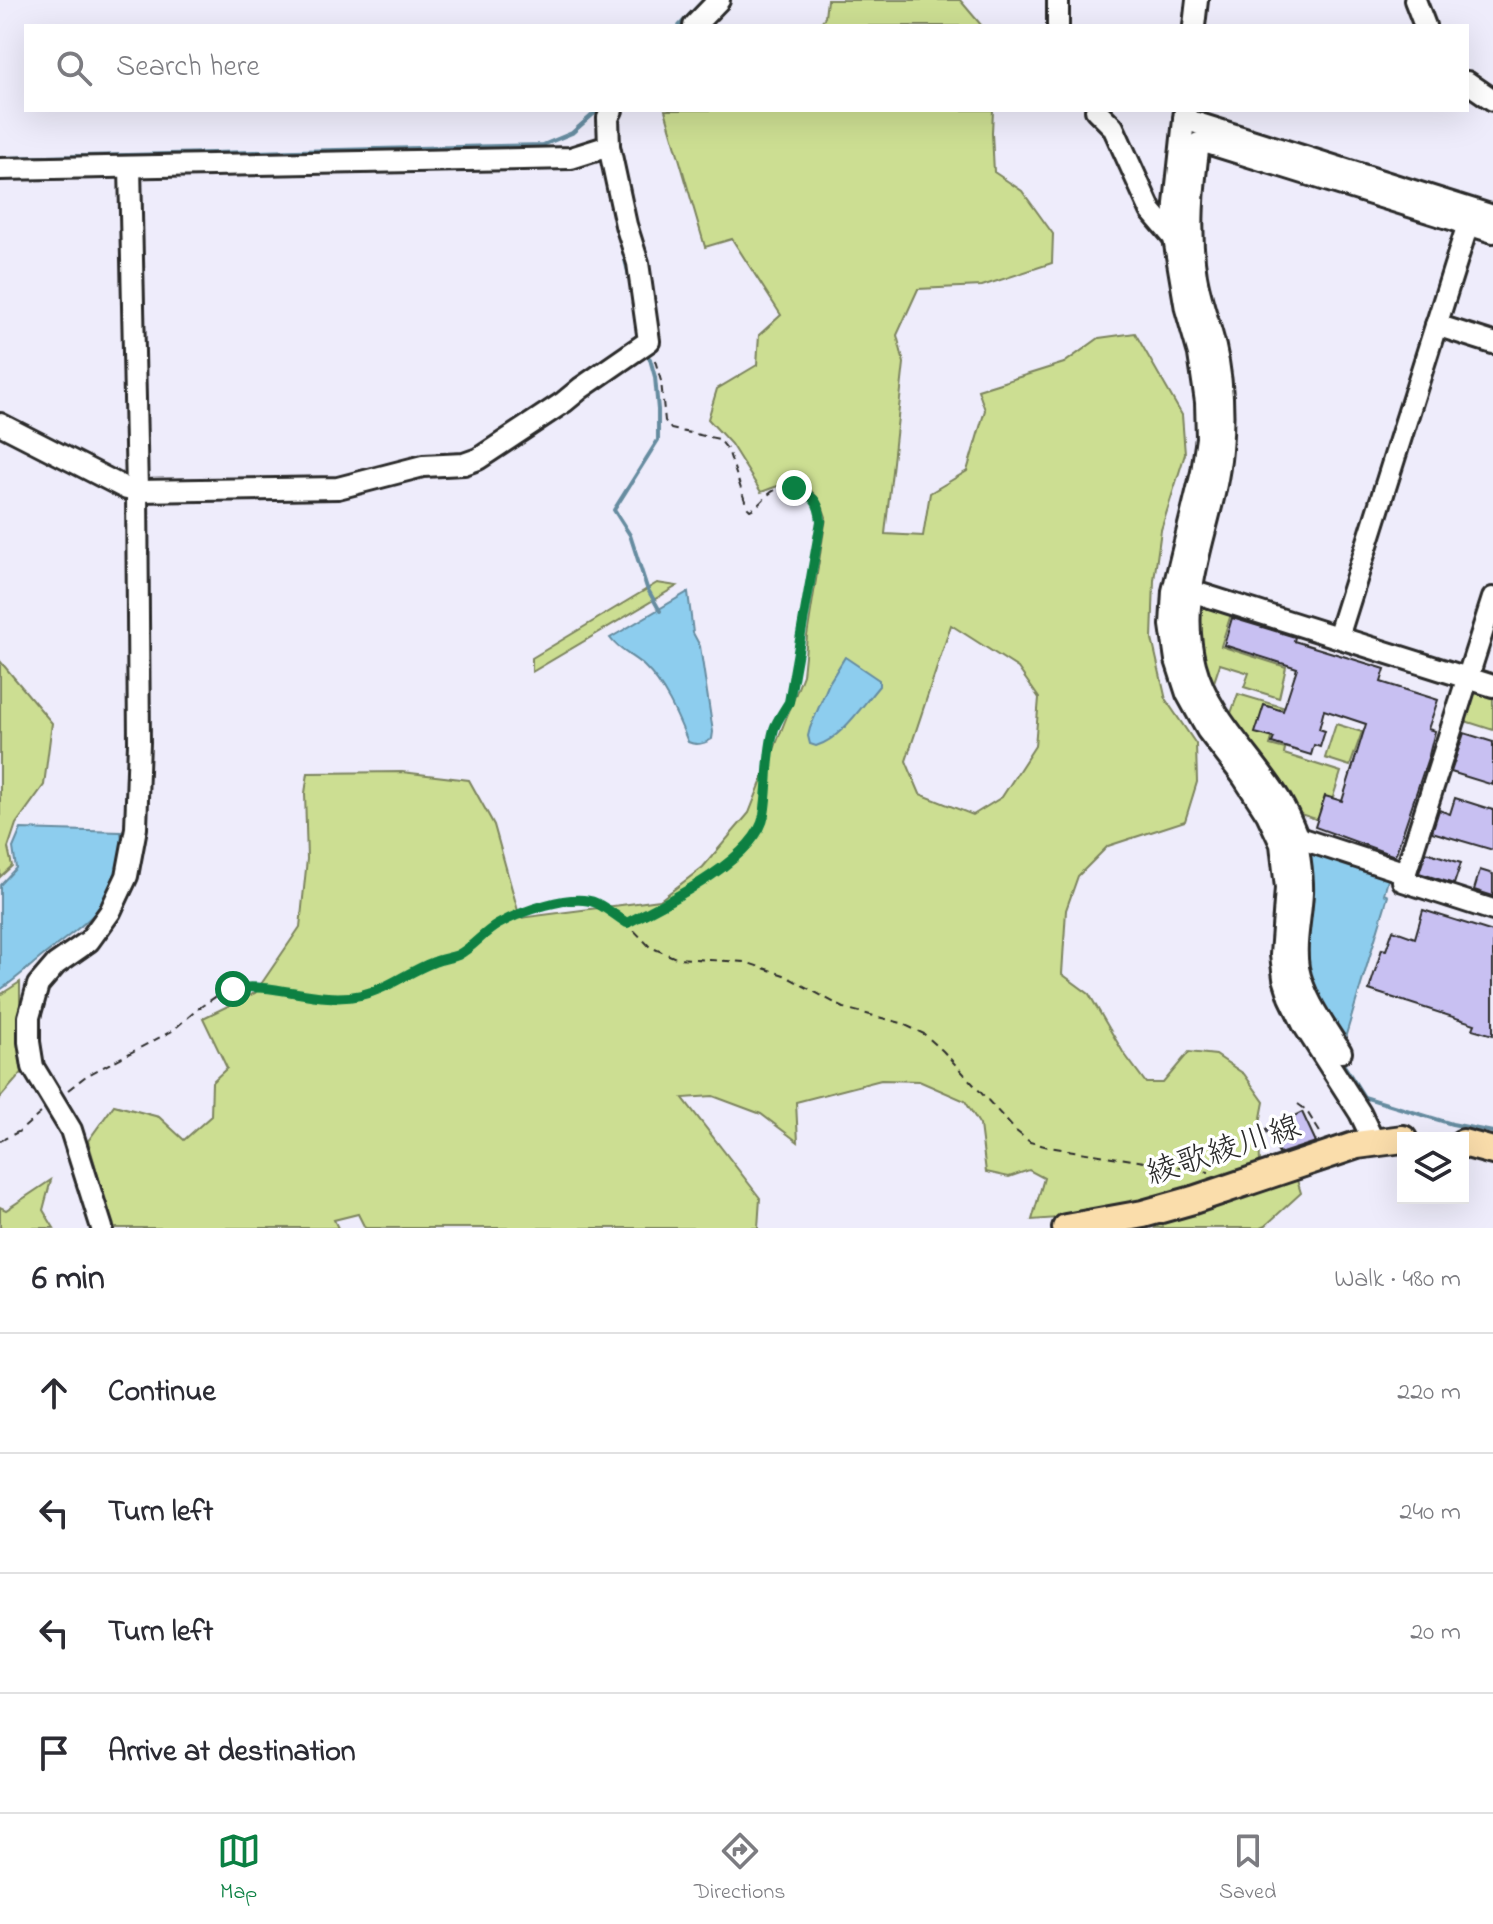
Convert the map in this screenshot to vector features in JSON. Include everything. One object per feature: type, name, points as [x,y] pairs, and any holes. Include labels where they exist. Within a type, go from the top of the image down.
[{"type":"main road","name":"綾歌綾川線","points":[[1066,1228],[1143,1214],[1330,1153],[1397,1140]]},
{"type":"main road","points":[[1469,1145],[1493,1151]]},
{"type":"street","points":[[696,24],[719,0]]},
{"type":"street","points":[[1058,0],[1058,24]]},
{"type":"street","points":[[1194,24],[1197,0]]},
{"type":"street","points":[[1415,0],[1424,24]]},
{"type":"street","points":[[1469,83],[1493,100]]},
{"type":"street","points":[[0,424],[127,489],[137,491],[338,488],[423,466],[464,464],[478,459],[649,341],[638,263],[626,225],[609,146],[608,118],[611,112]]},
{"type":"street","points":[[1098,112],[1113,127],[1151,211],[1174,238]]},
{"type":"street","points":[[1374,1142],[1360,1113],[1303,1024],[1284,978],[1281,955],[1286,888],[1281,844],[1267,814],[1243,777],[1207,730],[1187,694],[1176,660],[1171,625],[1173,591],[1202,472],[1207,438],[1206,402],[1199,354],[1186,309],[1174,238],[1184,114],[1493,216]]},
{"type":"street","points":[[1341,1052],[1310,1001],[1298,967],[1302,869],[1297,836],[1279,798],[1206,695],[1195,667],[1190,641],[1188,613],[1193,575],[1216,484],[1223,411],[1221,377],[1198,286],[1192,240],[1192,205],[1199,143],[1204,142],[1493,232]]},
{"type":"street","points":[[0,169],[571,158],[609,146]]},
{"type":"street","points":[[102,1228],[71,1130],[33,1067],[29,1017],[38,985],[56,964],[89,941],[110,912],[127,876],[136,828],[139,742],[137,491],[130,167]]},
{"type":"street","points":[[1338,637],[1468,224]]},
{"type":"street","points":[[1436,325],[1493,343]]},
{"type":"street","points":[[1191,591],[1493,686]]},
{"type":"street","points":[[1493,598],[1403,881],[1493,910]]},
{"type":"street","points":[[1297,836],[1406,873]]},
{"type":"path","points":[[627,923],[670,901],[730,863],[757,833],[764,819],[770,748],[775,727],[789,702],[821,521],[820,507],[810,494],[794,488],[776,490],[750,510],[728,450],[719,439],[671,429],[665,421],[661,381],[649,341]]},
{"type":"path","points":[[0,1141],[20,1131],[86,1076],[172,1031],[221,993],[246,986],[312,996],[368,993],[433,962],[459,954],[496,925],[550,903],[575,899],[594,902],[627,923],[650,947],[676,958],[745,962],[784,975],[844,1008],[901,1023],[924,1034],[1030,1142],[1200,1170],[1224,1177],[1237,1185]]},
{"type":"path","points":[[1298,1104],[1312,1119],[1330,1153]]},
{"type":"green space","points":[[827,0],[960,0],[980,24],[820,24],[825,17]]},
{"type":"green space","points":[[666,112],[993,112],[994,172],[1022,191],[1053,234],[1052,263],[982,286],[918,289],[897,335],[904,363],[885,534],[923,536],[930,493],[967,471],[985,410],[978,390],[1064,363],[1099,338],[1135,333],[1182,415],[1185,454],[1161,530],[1154,580],[1152,639],[1166,700],[1196,744],[1197,782],[1185,821],[1108,846],[1078,876],[1066,910],[1062,974],[1089,994],[1123,1052],[1146,1083],[1163,1083],[1189,1052],[1216,1055],[1244,1074],[1264,1102],[1259,1128],[1260,1165],[1112,1214],[1032,1220],[1044,1178],[1029,1170],[1009,1177],[986,1172],[980,1125],[965,1101],[919,1081],[881,1080],[796,1102],[798,1142],[761,1114],[713,1096],[683,1098],[760,1198],[758,1228],[365,1228],[358,1214],[334,1220],[338,1228],[113,1228],[88,1141],[114,1105],[159,1117],[184,1140],[211,1116],[212,1082],[227,1068],[203,1018],[255,993],[300,927],[307,859],[305,793],[308,773],[402,772],[469,780],[494,825],[520,918],[660,900],[703,867],[749,813],[803,675],[826,517],[817,498],[802,485],[788,483],[761,492],[731,444],[708,419],[717,389],[757,365],[759,335],[781,315],[732,239],[705,247]],"holes":[[[951,625],[1018,668],[1039,698],[1035,746],[1002,797],[973,815],[920,794],[906,761]]]},
{"type":"green space","points":[[657,583],[677,586],[532,672],[532,658]]},
{"type":"green space","points":[[1195,600],[1232,611],[1221,646],[1286,667],[1279,698],[1244,687],[1249,673],[1220,664],[1213,685],[1202,670]]},
{"type":"green space","points":[[0,661],[52,723],[44,785],[16,824],[8,848],[12,866],[0,877]]},
{"type":"green space","points":[[1474,684],[1493,690],[1493,730],[1462,720]]},
{"type":"green space","points":[[1238,694],[1282,707],[1270,745],[1285,749],[1284,754],[1341,772],[1325,822],[1297,813],[1221,710],[1231,713]]},
{"type":"green space","points":[[1336,724],[1362,732],[1350,766],[1325,758]]},
{"type":"green space","points":[[20,982],[20,1026],[26,1068],[0,1098],[0,995]]},
{"type":"green space","points":[[1295,1174],[1301,1193],[1260,1228],[1155,1228],[1159,1221]]},
{"type":"green space","points":[[51,1180],[43,1210],[54,1228],[0,1228],[0,1207],[6,1210]]},
{"type":"water","points":[[688,592],[713,732],[712,739],[697,744],[688,742],[670,701],[651,674],[610,638]]},
{"type":"water","points":[[845,657],[879,680],[879,686],[834,736],[816,746],[810,744],[810,728],[829,683]]},
{"type":"water","points":[[21,829],[121,832],[123,853],[114,888],[105,902],[80,927],[0,990],[0,885],[16,868],[13,848]]},
{"type":"water","points":[[1301,845],[1390,873],[1384,894],[1388,896],[1342,1048],[1307,985]]},
{"type":"building","points":[[1232,618],[1385,669],[1381,682],[1438,700],[1428,729],[1435,731],[1429,755],[1395,856],[1315,827],[1325,796],[1342,801],[1366,724],[1324,710],[1319,729],[1325,731],[1320,747],[1314,745],[1311,755],[1272,743],[1274,738],[1255,733],[1264,705],[1283,711],[1297,668],[1224,645]]},
{"type":"building","points":[[1464,733],[1493,742],[1493,785],[1451,772]]},
{"type":"building","points":[[1455,798],[1493,810],[1493,850],[1432,832],[1439,810],[1450,814]]},
{"type":"building","points":[[1426,852],[1461,863],[1454,884],[1419,873]]},
{"type":"building","points":[[1480,870],[1493,874],[1493,896],[1474,890]]},
{"type":"building","points":[[1423,910],[1493,932],[1493,1035],[1473,1029],[1475,1024],[1369,990],[1382,949],[1386,950],[1393,930],[1415,938]]},
{"type":"building","points":[[1302,1112],[1316,1142],[1279,1154],[1266,1130]]},
{"type":"waterway","points":[[681,24],[704,0]]},
{"type":"waterway","points":[[0,158],[543,145],[572,133],[596,112]]},
{"type":"waterway","points":[[620,239],[632,280]]},
{"type":"waterway","points":[[645,354],[650,359],[655,377],[658,440],[614,510],[630,535],[647,588],[660,611]]},
{"type":"waterway","points":[[1340,1059],[1364,1097],[1452,1124],[1493,1132]]},
{"type":"route","points":[[233,989],[246,986],[312,996],[358,996],[378,990],[433,962],[459,954],[496,925],[550,903],[575,899],[594,902],[627,923],[670,901],[730,863],[757,833],[764,819],[770,748],[775,727],[789,702],[821,521],[820,507],[810,494],[794,488]]}]
